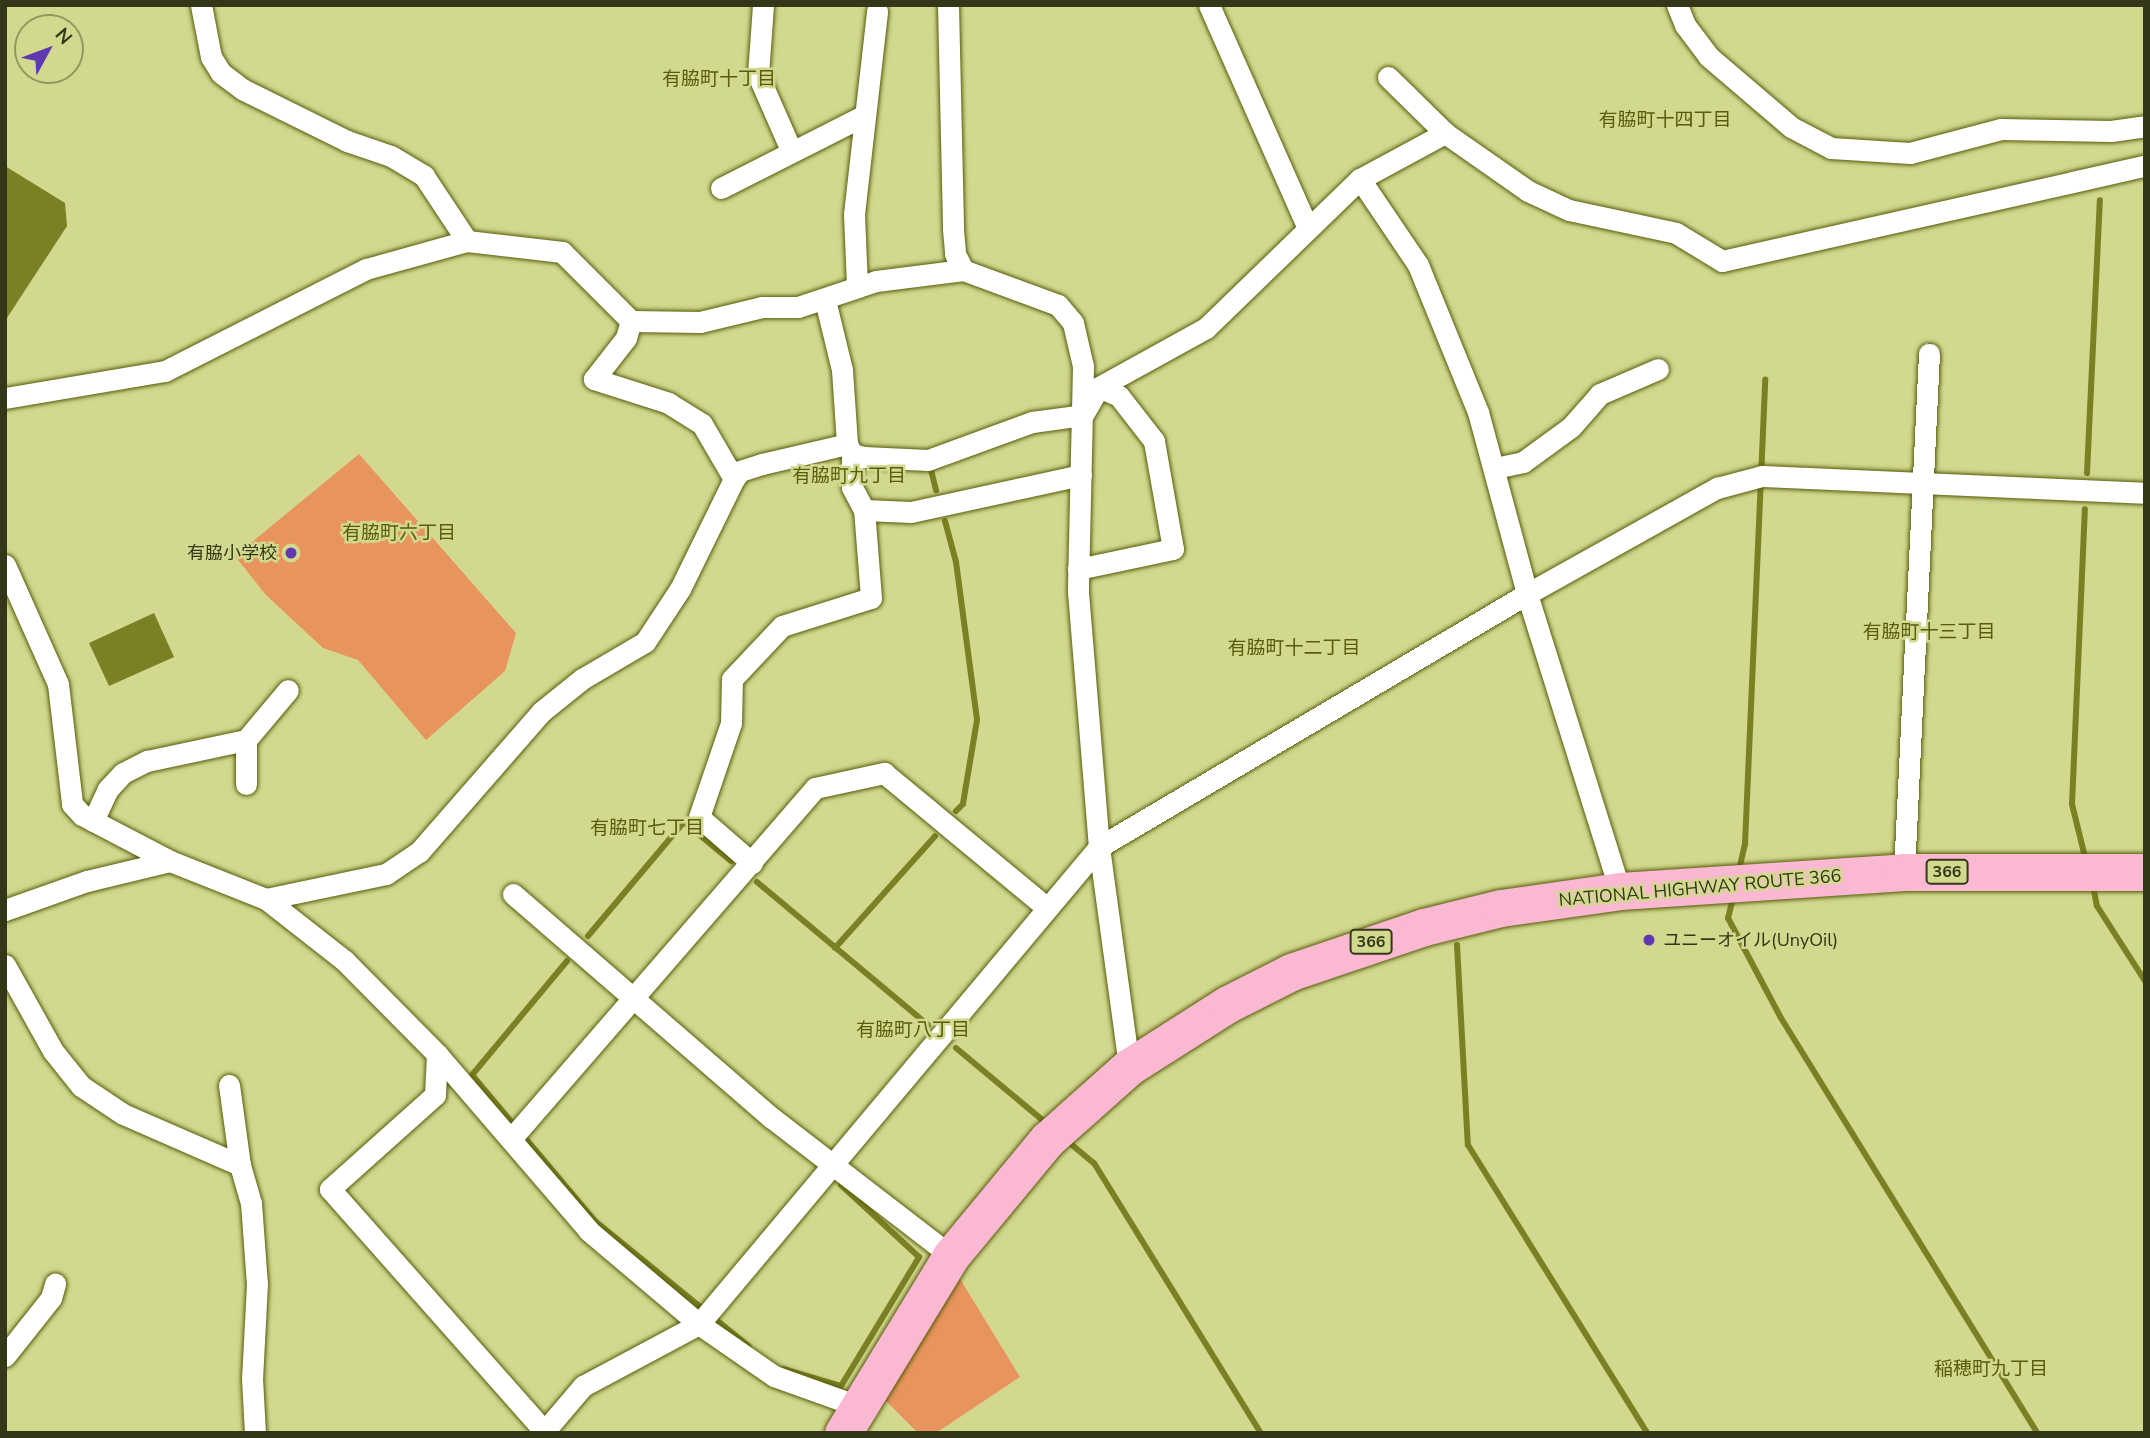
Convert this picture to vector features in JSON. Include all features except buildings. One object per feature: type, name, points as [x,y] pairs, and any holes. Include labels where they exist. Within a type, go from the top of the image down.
[{"type":"highway","name":"NATIONAL HIGHWAY ROUTE 366","points":[[851,1419],[951,1256],[1057,1131],[1129,1067],[1228,1004],[1337,953],[1501,908],[1620,891],[1904,872],[2145,872]]},
{"type":"street","points":[[201,5],[211,57],[221,73],[242,89],[346,141],[391,156],[424,176],[467,241]]},
{"type":"street","points":[[764,5],[758,75],[792,150]]},
{"type":"street","points":[[948,5],[953,229],[955,254],[963,270]]},
{"type":"street","points":[[1209,5],[1307,226]]},
{"type":"street","points":[[1677,5],[1685,25],[1708,56],[1791,127],[1830,148],[1910,153],[2001,130],[2111,131],[2145,126]]},
{"type":"street","points":[[857,286],[854,214],[874,7]]},
{"type":"street","points":[[1388,77],[1445,133],[1528,191],[1569,210],[1676,233],[1722,261],[2145,166]]},
{"type":"street","points":[[721,188],[863,116]]},
{"type":"street","points":[[1083,415],[1099,387],[1206,328],[1307,226],[1360,179],[1445,133]]},
{"type":"street","points":[[1360,179],[1418,265],[1495,468],[1527,594],[1620,891]]},
{"type":"street","points":[[5,398],[165,371],[288,313],[354,275],[467,241],[562,252],[631,321],[700,322],[762,307],[798,307],[825,300],[857,286],[963,270],[1004,283],[1067,314],[1083,366],[1078,569],[1099,847],[1129,1067]]},
{"type":"street","points":[[752,863],[699,817],[732,723],[732,679],[782,626],[871,598],[864,510],[852,487],[842,370],[825,300]]},
{"type":"street","points":[[631,321],[626,338],[594,379],[669,403],[702,424],[734,478]]},
{"type":"street","points":[[1904,872],[1929,354]]},
{"type":"street","points":[[1495,468],[1523,462],[1571,427],[1600,394],[1658,369]]},
{"type":"street","points":[[1078,569],[1173,549],[1154,441],[1119,396],[1099,387]]},
{"type":"street","points":[[266,898],[386,874],[419,852],[541,712],[582,679],[645,642],[680,589],[734,478],[740,471],[762,464],[849,449],[928,460],[1032,422],[1083,415]]},
{"type":"street","points":[[864,510],[911,512],[1082,475]]},
{"type":"street","points":[[437,1054],[435,1095],[330,1189],[543,1432],[583,1386],[699,1323],[1099,847],[1527,594],[1728,485],[1762,476],[2145,494]]},
{"type":"street","points":[[5,565],[58,684],[72,804],[93,821],[170,860],[266,898],[345,961],[437,1054],[512,1138],[589,1231],[699,1323],[774,1376],[851,1419]]},
{"type":"street","points":[[93,821],[108,789],[123,773],[147,761],[246,740],[288,690]]},
{"type":"street","points":[[246,740],[246,784]]},
{"type":"street","points":[[512,1138],[636,999],[815,788],[884,773],[1047,908]]},
{"type":"street","points":[[5,910],[87,881],[170,860]]},
{"type":"street","points":[[513,894],[833,1166],[951,1256]]},
{"type":"street","points":[[5,965],[53,1052],[81,1086],[123,1114],[240,1165]]},
{"type":"street","points":[[229,1085],[240,1165],[251,1203],[257,1284],[252,1378],[255,1433]]},
{"type":"street","points":[[5,1356],[51,1298],[55,1284]]},
{"type":"shaded area","points":[[5,166],[65,203],[67,226],[5,321]]},
{"type":"shaded area","points":[[359,454],[516,633],[505,671],[426,740],[358,660],[323,648],[266,595],[235,556]]},
{"type":"shaded area","points":[[154,613],[174,657],[109,686],[89,643]]},
{"type":"shaded area","points":[[954,1269],[1020,1377],[936,1433],[918,1433],[883,1398]]},
{"type":"waterway","points":[[2087,473],[2100,200]]},
{"type":"waterway","points":[[1739,870],[1745,844],[1765,379]]},
{"type":"waterway","points":[[931,470],[936,490]]},
{"type":"waterway","points":[[2084,853],[2072,804],[2085,509]]},
{"type":"waterway","points":[[945,521],[956,562],[977,720],[963,804],[956,811]]},
{"type":"waterway","points":[[588,936],[684,822],[731,861]]},
{"type":"waterway","points":[[835,948],[935,836]]},
{"type":"waterway","points":[[757,882],[928,1025]]},
{"type":"waterway","points":[[2094,891],[2097,906],[2145,981]]},
{"type":"waterway","points":[[1734,894],[1728,918],[1781,1018],[2037,1433]]},
{"type":"waterway","points":[[1457,945],[1468,1145],[1647,1433]]},
{"type":"waterway","points":[[567,961],[472,1075],[595,1221],[748,1346]]},
{"type":"waterway","points":[[956,1048],[1046,1123]]},
{"type":"waterway","points":[[1065,1139],[1094,1163],[1261,1433]]},
{"type":"waterway","points":[[784,1369],[841,1386],[919,1257],[841,1185]]},
{"type":"place","name":"有脇小学校","points":[[291,553]]},
{"type":"place","name":"ユニーオイル(UnyOil)","points":[[1649,940]]},
{"type":"district","name":"有脇町十丁目","points":[[719,80]]},
{"type":"district","name":"有脇町十四丁目","points":[[1665,121]]},
{"type":"district","name":"有脇町九丁目","points":[[849,477]]},
{"type":"district","name":"有脇町六丁目","points":[[399,534]]},
{"type":"district","name":"有脇町十三丁目","points":[[1929,633]]},
{"type":"district","name":"有脇町十二丁目","points":[[1294,649]]},
{"type":"district","name":"有脇町七丁目","points":[[647,829]]},
{"type":"district","name":"有脇町八丁目","points":[[913,1031]]},
{"type":"district","name":"稲穂町九丁目","points":[[1991,1370]]}]
